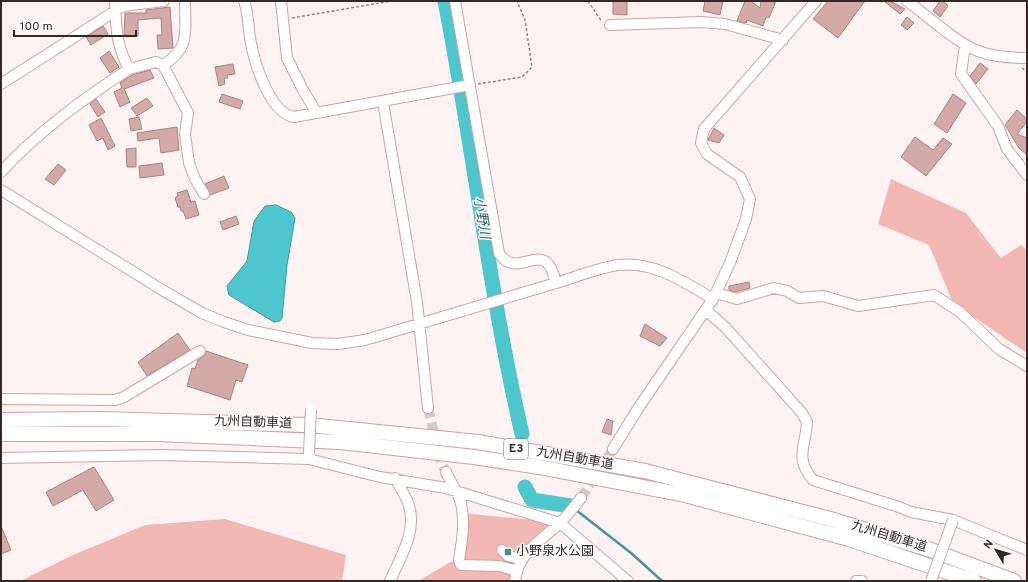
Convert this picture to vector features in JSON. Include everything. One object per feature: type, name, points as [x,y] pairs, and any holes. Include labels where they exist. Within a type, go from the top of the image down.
[{"type":"highway","name":"九州自動車道","points":[[1,420],[102,419],[309,425],[478,442],[645,471],[830,519],[931,550],[1014,581]]},
{"type":"highway","name":"九州自動車道","points":[[1,434],[157,434],[340,442],[518,464],[632,484],[692,497],[849,539],[974,581]]},
{"type":"street","points":[[1,84],[115,6],[164,1]]},
{"type":"street","points":[[163,65],[177,55],[184,44],[185,1]]},
{"type":"street","points":[[244,1],[255,60],[276,106],[287,116],[294,117],[468,86]]},
{"type":"street","points":[[281,1],[287,58],[303,90],[317,113]]},
{"type":"street","points":[[455,1],[468,86],[499,253],[503,260],[514,264],[538,260],[545,261],[552,269],[556,283]]},
{"type":"street","points":[[613,450],[639,407],[706,310],[730,263],[746,219],[750,198],[740,177],[707,154],[701,143],[704,129],[725,103],[783,40],[816,1]]},
{"type":"street","points":[[907,1],[965,45],[977,51],[994,55],[1027,58]]},
{"type":"street","points":[[115,6],[114,16],[120,51],[129,69]]},
{"type":"street","points":[[610,25],[701,22],[725,24],[783,40]]},
{"type":"street","points":[[965,45],[961,74],[998,126],[1007,149],[1027,175]]},
{"type":"street","points":[[1,172],[41,133],[98,89],[129,69],[156,62],[163,65],[188,113],[186,134],[190,163],[195,178],[204,194]]},
{"type":"street","points":[[383,102],[419,325],[428,408]]},
{"type":"street","points":[[1,190],[202,313],[248,330],[312,343],[338,344],[365,340],[618,265],[643,265],[669,274],[714,296],[737,299],[774,288],[787,291],[799,298],[823,296],[858,306],[934,295],[960,312],[999,349],[1027,366]]},
{"type":"street","points":[[706,310],[726,328],[802,413],[807,422],[801,453],[806,471],[813,480],[899,506],[911,512],[953,520],[1027,550]]},
{"type":"street","points":[[1,399],[115,400],[124,397],[200,351]]},
{"type":"street","points":[[309,456],[311,409]]},
{"type":"street","points":[[1,458],[160,455],[309,456],[366,474],[455,490],[563,519],[628,581]]},
{"type":"street","points":[[446,472],[460,499],[463,528],[459,560],[461,565],[500,566],[516,576],[521,559],[527,551],[563,519],[581,498]]},
{"type":"street","points":[[390,581],[408,540],[412,524],[409,506],[395,478]]},
{"type":"street","points":[[931,581],[953,520]]},
{"type":"street","points":[[502,550],[508,556],[521,559]]},
{"type":"street","points":[[856,581],[862,581]]},
{"type":"path","points":[[284,20],[391,1]]},
{"type":"path","points":[[468,86],[522,78],[532,67],[525,20],[517,1]]},
{"type":"path","points":[[588,1],[601,22],[610,25]]},
{"type":"shaded area","points":[[891,179],[966,213],[1001,258],[1021,245],[1027,250],[1027,353],[953,303],[929,245],[878,224]]},
{"type":"shaded area","points":[[462,513],[555,522],[522,551],[511,581],[418,581],[454,560]]},
{"type":"shaded area","points":[[225,519],[346,555],[342,581],[20,581],[73,555],[145,525]]},
{"type":"water","points":[[276,205],[291,212],[295,218],[287,265],[282,318],[280,321],[274,322],[229,295],[227,286],[247,261],[254,221],[265,206]]},
{"type":"building","points":[[613,1],[627,1],[627,15],[613,14]]},
{"type":"building","points":[[705,1],[723,1],[720,15],[703,11]]},
{"type":"building","points":[[745,1],[751,1],[760,8],[761,1],[776,1],[769,18],[766,17],[763,26],[747,20],[746,23],[737,21]]},
{"type":"building","points":[[828,1],[865,1],[838,38],[813,19]]},
{"type":"building","points":[[890,1],[905,9],[900,14],[885,2]]},
{"type":"building","points":[[940,1],[943,1],[948,6],[940,17],[933,11]]},
{"type":"building","points":[[170,7],[173,48],[158,49],[157,35],[162,35],[161,18],[138,20],[138,36],[124,35],[125,13],[146,13],[146,10]]},
{"type":"building","points":[[907,17],[914,23],[907,30],[901,25]]},
{"type":"building","points":[[103,26],[108,34],[91,45],[86,37]]},
{"type":"building","points":[[109,51],[119,67],[110,73],[100,58]]},
{"type":"building","points":[[980,63],[988,69],[976,84],[970,76]]},
{"type":"building","points":[[233,64],[235,74],[227,75],[228,78],[224,78],[225,84],[219,86],[215,67]]},
{"type":"building","points":[[150,70],[154,78],[124,89],[130,102],[120,107],[114,92],[122,88],[120,83],[132,75]]},
{"type":"building","points":[[222,94],[243,101],[240,109],[219,102]]},
{"type":"building","points":[[953,94],[966,103],[947,133],[934,124]]},
{"type":"building","points":[[147,98],[153,106],[137,116],[131,108]]},
{"type":"building","points":[[96,99],[105,112],[98,117],[90,104]]},
{"type":"building","points":[[1017,110],[1027,119],[1027,122],[1017,134],[1027,138],[1027,155],[1019,148],[1005,125]]},
{"type":"building","points":[[139,117],[142,129],[131,131],[129,119]]},
{"type":"building","points":[[101,118],[115,146],[108,150],[103,138],[97,141],[89,125]]},
{"type":"building","points":[[177,127],[179,150],[161,153],[159,138],[138,141],[137,133]]},
{"type":"building","points":[[714,128],[724,135],[719,143],[708,140]]},
{"type":"building","points":[[915,137],[933,150],[943,138],[952,144],[926,176],[901,157]]},
{"type":"building","points":[[136,148],[136,167],[127,167],[126,149]]},
{"type":"building","points":[[162,163],[164,175],[140,178],[139,166]]},
{"type":"building","points":[[58,164],[66,170],[54,185],[45,179]]},
{"type":"building","points":[[224,176],[229,188],[210,195],[205,184]]},
{"type":"building","points":[[187,190],[191,202],[195,201],[199,215],[186,219],[183,211],[181,211],[180,207],[178,207],[175,198],[178,196],[177,193]]},
{"type":"building","points":[[236,216],[239,224],[223,230],[220,222]]},
{"type":"building","points":[[749,282],[750,288],[735,292],[729,290],[729,286]]},
{"type":"building","points":[[645,324],[667,338],[660,346],[640,336]]},
{"type":"building","points":[[178,333],[190,350],[147,376],[138,362]]},
{"type":"building","points":[[206,351],[248,365],[242,382],[236,380],[230,400],[187,386],[192,368],[195,369],[198,360],[204,356]]},
{"type":"building","points":[[607,419],[613,421],[611,435],[602,432]]},
{"type":"building","points":[[94,467],[114,500],[96,511],[83,490],[53,506],[46,492]]},
{"type":"building","points":[[1,526],[11,550],[1,554]]},
{"type":"waterway","name":"小野川","points":[[445,1],[500,326],[522,434]]},
{"type":"waterway","name":"小野川","points":[[525,487],[532,500],[571,506]]},
{"type":"waterway","points":[[576,510],[631,553],[662,581]]},
{"type":"tunnel","points":[[428,408],[441,462],[446,472]]},
{"type":"tunnel","points":[[581,498],[613,449]]},
{"type":"place","name":"小野泉水公園","points":[[508,552]]}]
